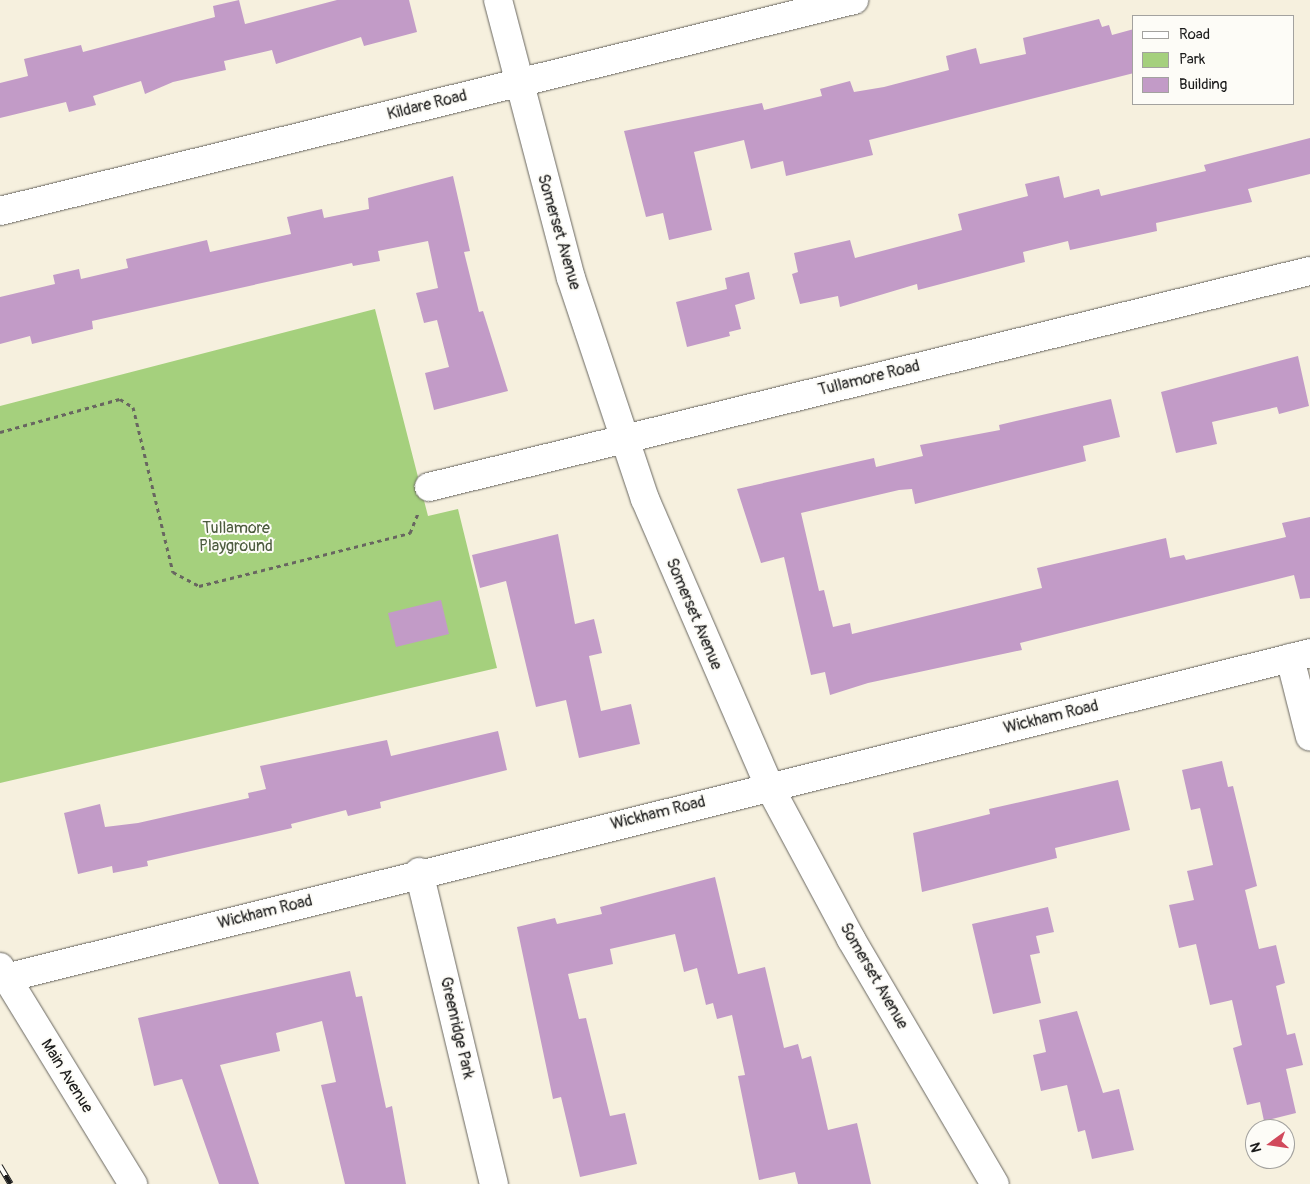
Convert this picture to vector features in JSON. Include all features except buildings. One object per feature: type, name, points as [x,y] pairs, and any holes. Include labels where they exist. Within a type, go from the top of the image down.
[{"type":"street","name":"Somerset Avenue","points":[[498,0],[571,278],[624,438],[769,786],[851,939],[995,1184]]},
{"type":"street","name":"Kildare Road","points":[[0,211],[854,0]]},
{"type":"street","name":"Tullamore Road","points":[[429,487],[1310,271]]},
{"type":"street","name":"Wickham Road","points":[[3,972],[1300,656]]},
{"type":"street","points":[[1300,656],[1310,738]]},
{"type":"street","name":"Greenridge Park","points":[[419,872],[494,1184]]},
{"type":"street","name":"Main Avenue","points":[[3,972],[133,1184]]},
{"type":"path","points":[[0,432],[120,399],[133,407],[173,572],[199,586],[410,533],[429,487]]},
{"type":"green space","name":"Tullamore Playground","points":[[375,309],[428,516],[458,509],[497,668],[0,783],[0,406]]},
{"type":"railway","points":[[0,1166],[11,1184]]}]
